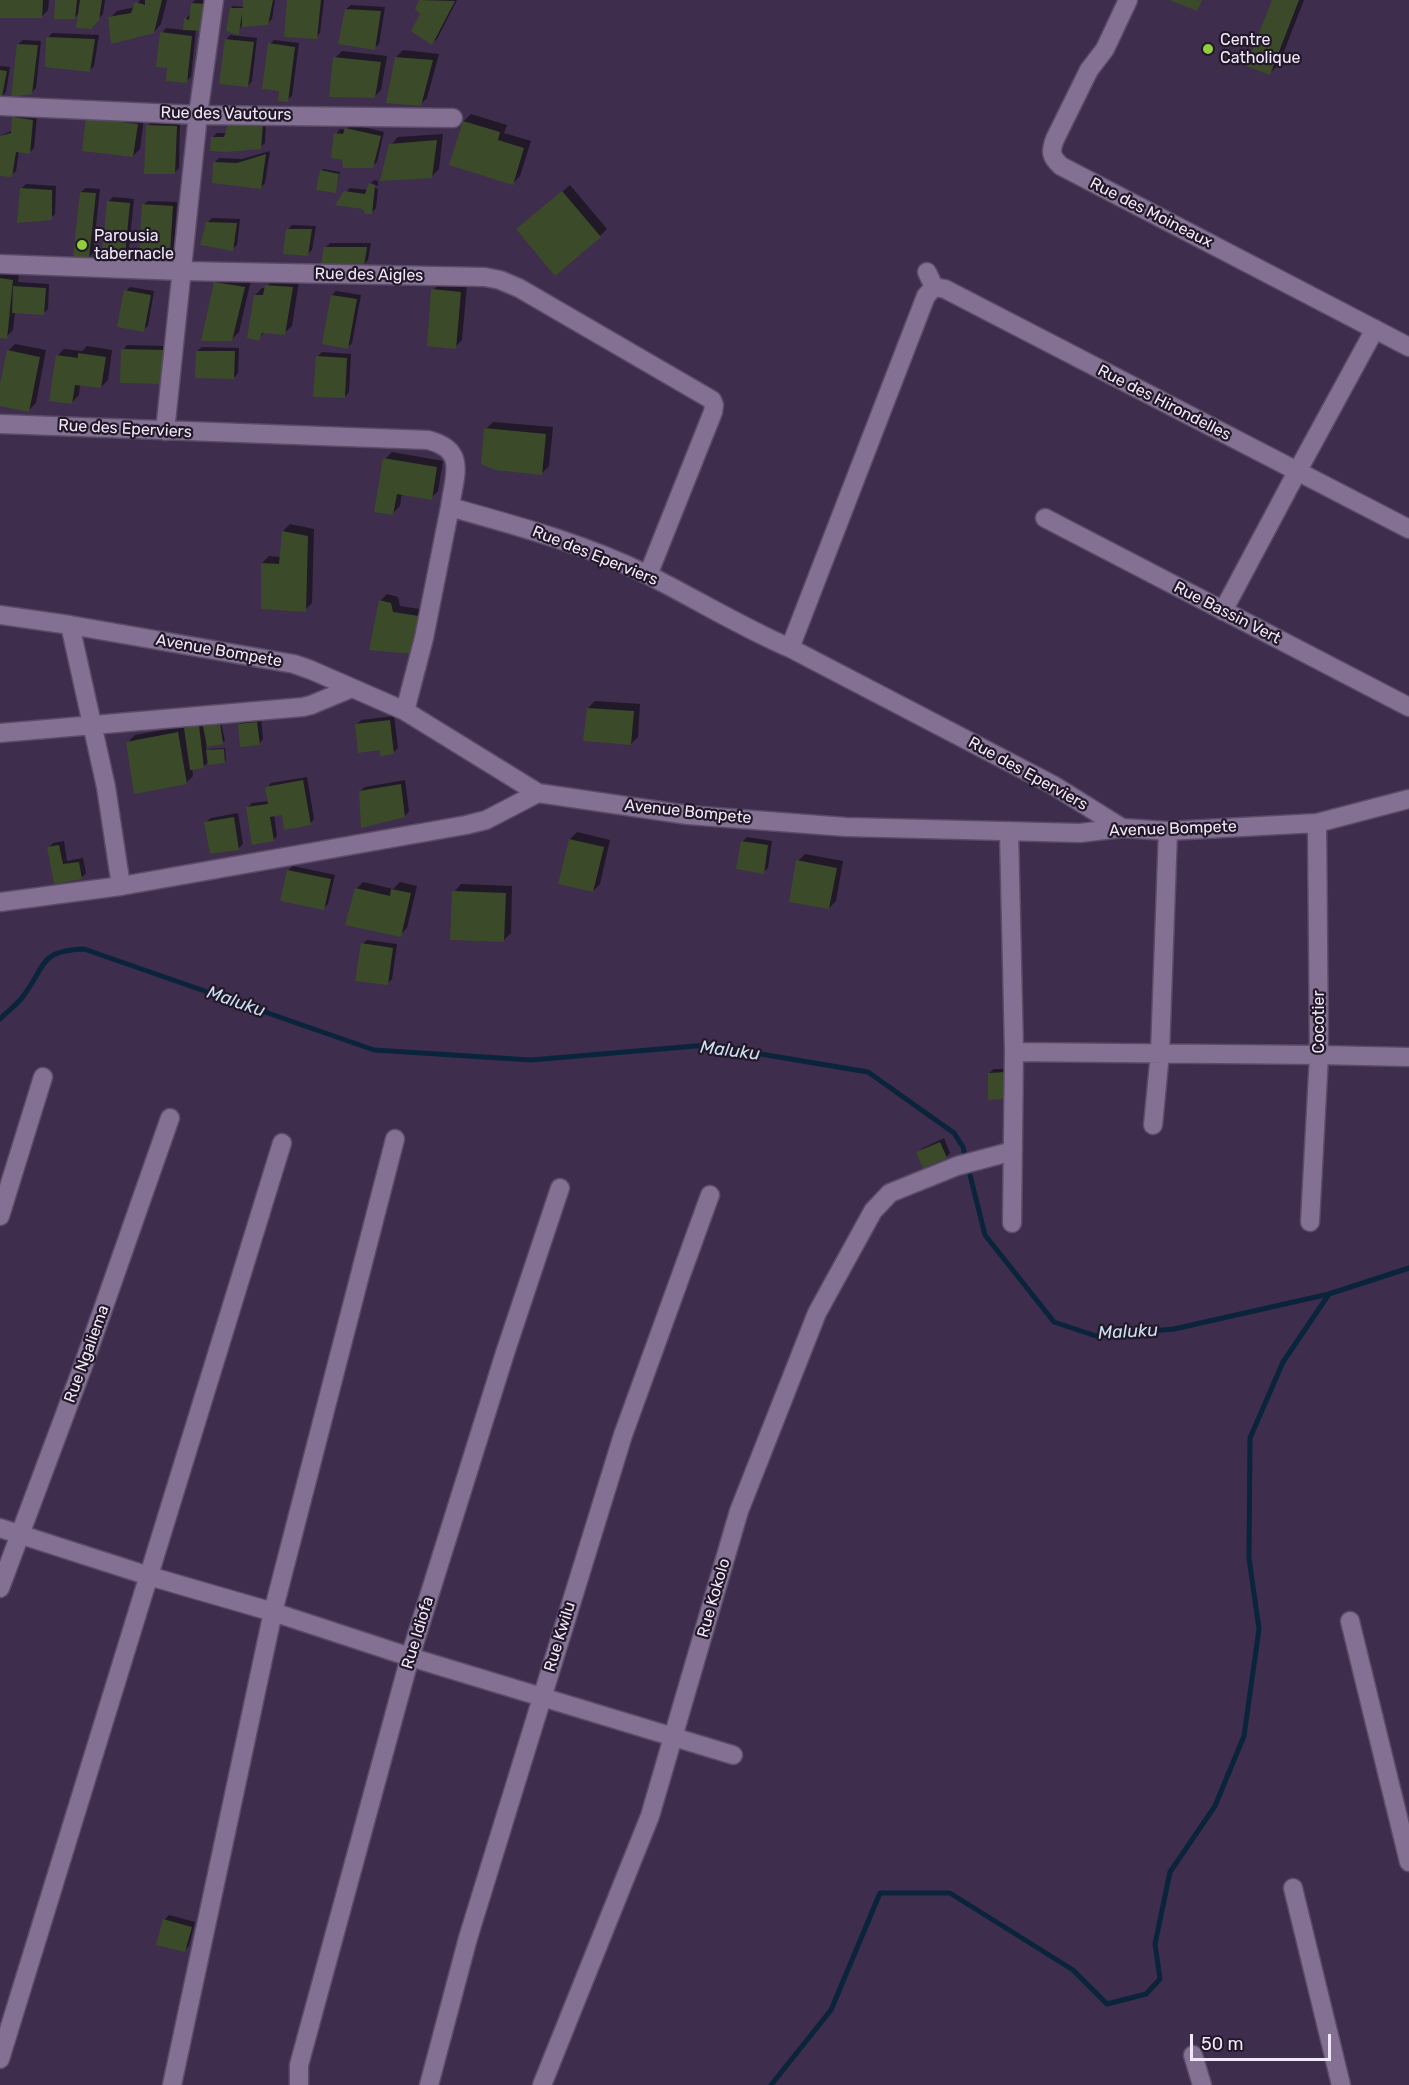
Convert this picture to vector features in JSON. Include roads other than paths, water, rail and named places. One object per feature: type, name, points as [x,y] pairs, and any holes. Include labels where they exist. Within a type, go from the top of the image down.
[{"type":"street","points":[[165,431],[198,115],[214,0]]},
{"type":"street","name":"Rue des Moineaux","points":[[1128,0],[1105,49],[1089,70],[1055,139],[1051,151],[1053,159],[1060,166],[1409,347]]},
{"type":"street","name":"Rue des Vautours","points":[[0,106],[198,115],[453,118]]},
{"type":"street","name":"Rue des Aigles","points":[[0,264],[182,271],[485,277],[519,288],[708,396],[714,405],[648,575]]},
{"type":"street","name":"Rue des Hirondelles","points":[[790,648],[926,296],[930,280],[1409,530]]},
{"type":"street","points":[[1224,611],[1375,329]]},
{"type":"street","name":"Rue des Eperviers","points":[[0,424],[428,441],[442,444],[451,451],[456,460],[450,507],[553,536],[648,575],[753,632],[790,648],[1053,785],[1122,828]]},
{"type":"street","points":[[405,711],[424,638],[450,507]]},
{"type":"street","name":"Rue Bassin Vert","points":[[1045,518],[1409,707]]},
{"type":"street","name":"Avenue Bompete","points":[[0,615],[294,664],[405,711],[538,793],[688,815],[846,827],[1086,833],[1122,828],[1168,831],[1317,823],[1409,799]]},
{"type":"street","points":[[70,625],[106,787],[121,886]]},
{"type":"street","points":[[0,733],[303,707],[352,688]]},
{"type":"street","points":[[0,903],[121,886],[466,825],[486,820],[538,793]]},
{"type":"street","name":"Cocotier","points":[[1310,1222],[1319,1054],[1317,823]]},
{"type":"street","points":[[1009,831],[1014,1052],[1012,1223]]},
{"type":"street","points":[[1154,1125],[1160,1053],[1168,831]]},
{"type":"street","points":[[1014,1052],[1319,1054],[1409,1058]]},
{"type":"street","points":[[0,1216],[43,1077]]},
{"type":"street","name":"Rue Ngaliema","points":[[0,1588],[83,1366],[170,1118]]},
{"type":"street","points":[[172,2085],[273,1612],[395,1139]]},
{"type":"street","points":[[0,2059],[282,1143]]},
{"type":"street","name":"Rue Kokolo","points":[[542,2085],[650,1816],[739,1511],[817,1313],[873,1212],[890,1193],[965,1164],[1013,1151]]},
{"type":"street","name":"Rue Idiofa","points":[[299,2085],[299,2065],[410,1657],[505,1353],[560,1188]]},
{"type":"street","name":"Rue Kwilu","points":[[429,2085],[462,1960],[623,1435],[710,1195]]},
{"type":"street","points":[[0,1528],[673,1739],[733,1755]]},
{"type":"street","points":[[1350,1621],[1409,1862]]},
{"type":"street","points":[[1293,1888],[1341,2085]]},
{"type":"street","points":[[1193,2055],[1202,2085]]},
{"type":"waterway","name":"Maluku","points":[[0,1019],[22,998],[41,967],[51,956],[69,950],[84,949],[374,1050],[531,1060],[707,1045],[868,1072],[954,1133],[963,1147],[985,1235],[1054,1322],[1096,1336],[1174,1329],[1329,1294],[1409,1268]]},
{"type":"waterway","points":[[771,2085],[831,2010],[880,1893],[950,1893],[1073,1970],[1107,2004],[1146,1994],[1160,1979],[1155,1944],[1170,1872],[1215,1806],[1244,1736],[1259,1629],[1249,1558],[1250,1438],[1283,1362],[1329,1294]]},
{"type":"place","name":"Centre Catholique","points":[[1208,49]]},
{"type":"place","name":"Parousia tabernacle","points":[[82,245]]}]
